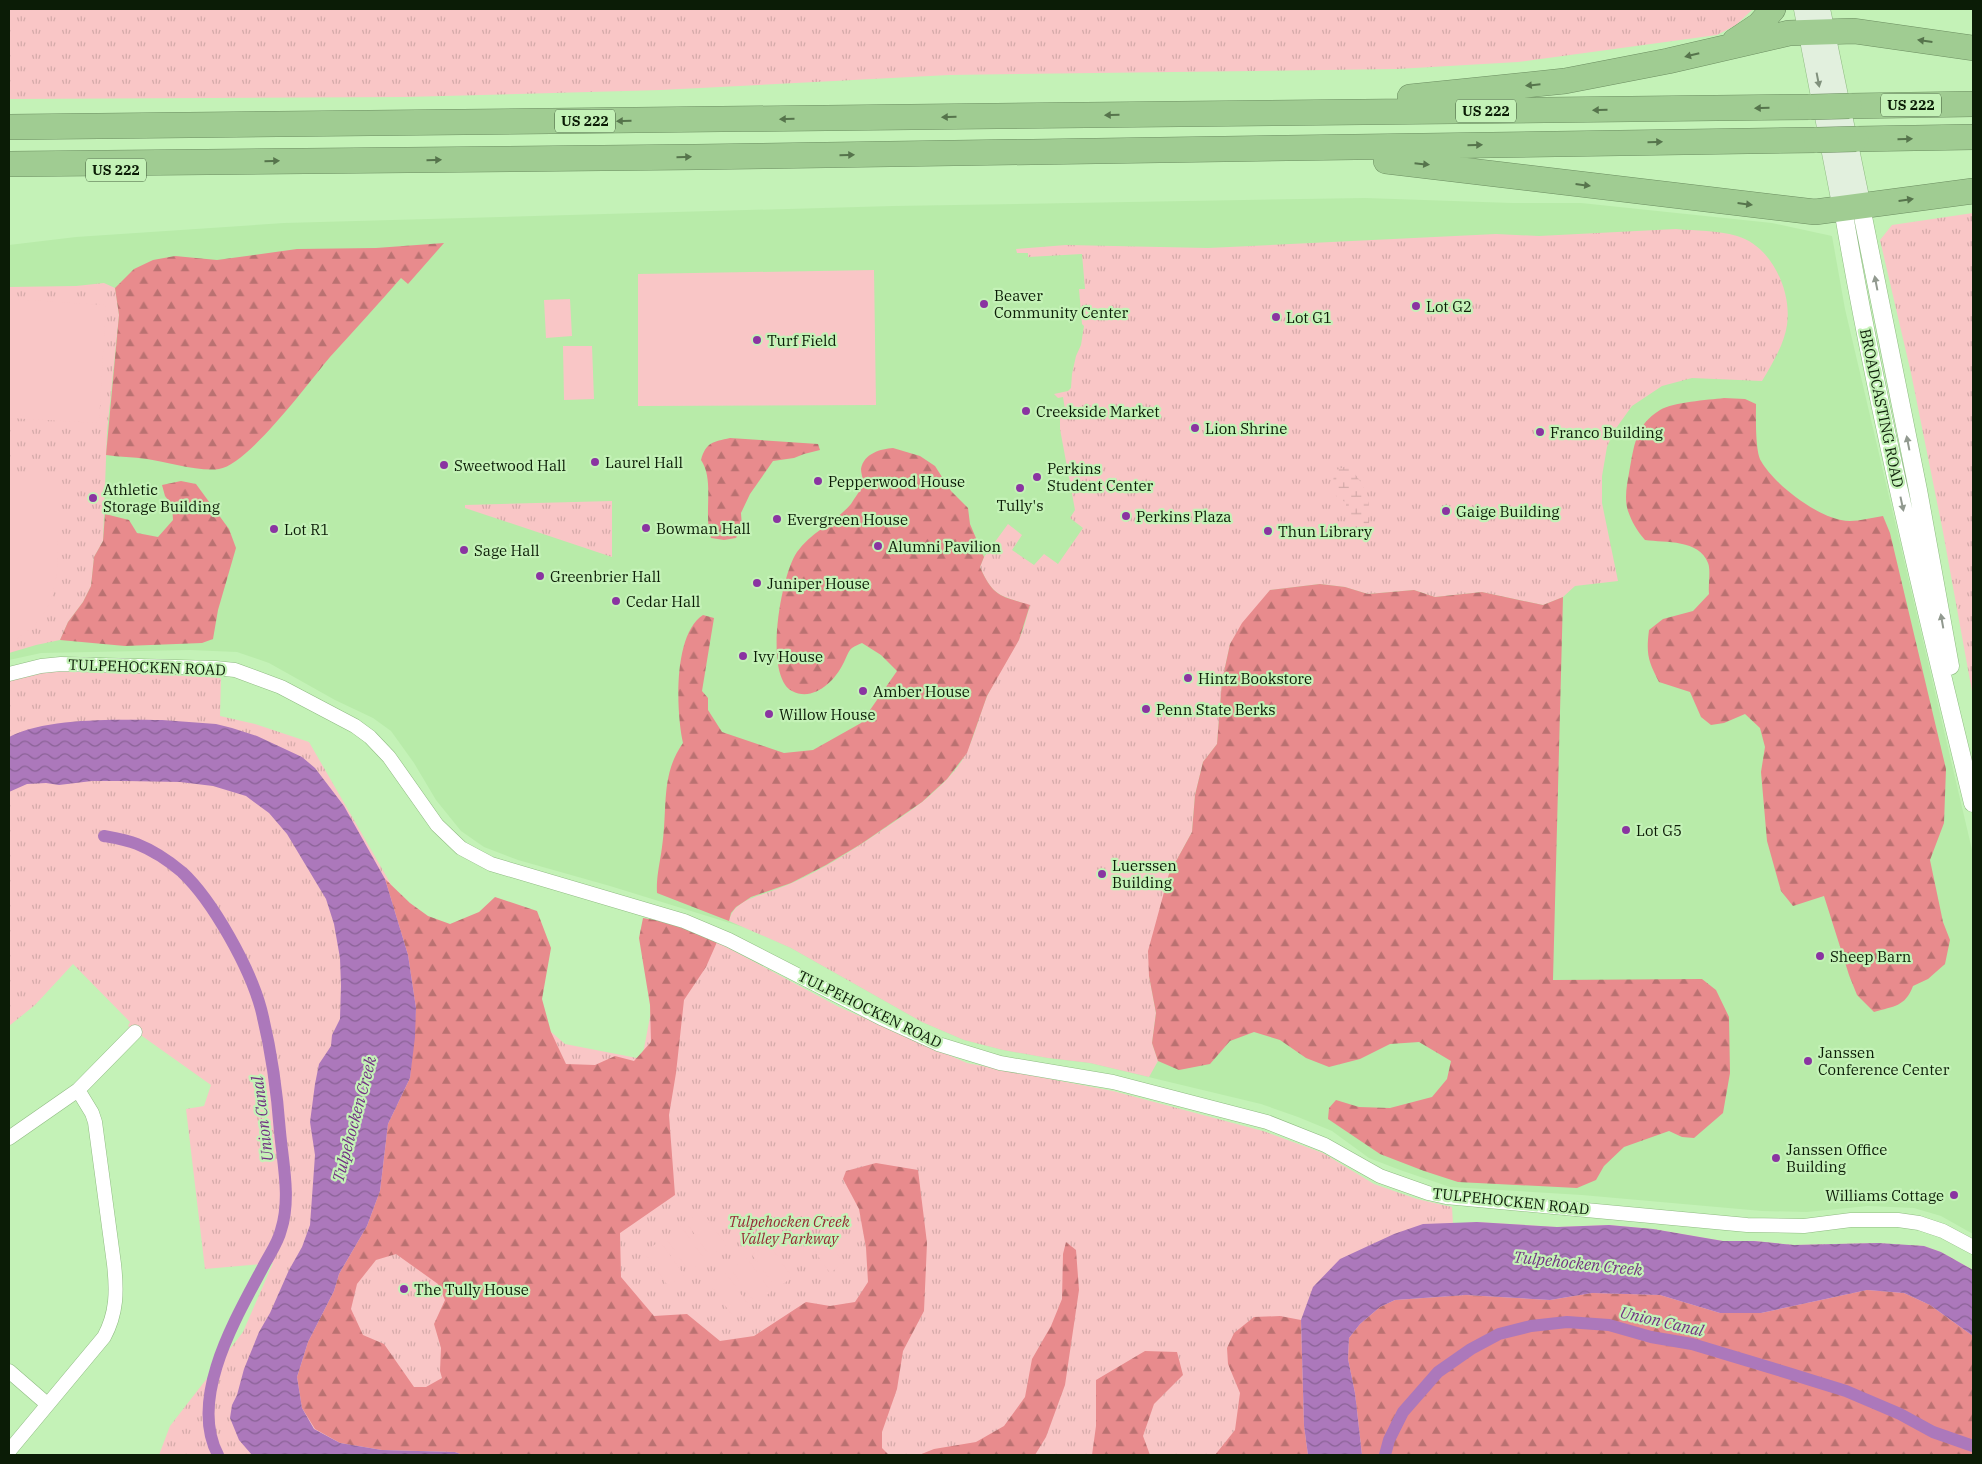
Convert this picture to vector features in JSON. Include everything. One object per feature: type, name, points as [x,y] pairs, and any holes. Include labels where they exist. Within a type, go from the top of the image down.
[{"type":"highway","points":[[1717,50],[1747,33],[1765,18],[1772,9]]},
{"type":"highway","points":[[1161,115],[1430,96],[1565,81],[1668,62],[1789,33],[1814,20],[1854,31],[1973,48]]},
{"type":"highway","name":"US 222","points":[[9,128],[1973,104]]},
{"type":"highway","name":"US 222","points":[[9,178],[223,162],[1973,137]]},
{"type":"highway","points":[[1234,149],[1422,164],[1815,212],[1973,191]]},
{"type":"highway","points":[[9,164],[223,162]]},
{"type":"main road","name":"BROADCASTING ROAD","points":[[1814,20],[1852,208]]},
{"type":"street","name":"BROADCASTING ROAD","points":[[1852,208],[1918,490],[1973,789]]},
{"type":"street","name":"BROADCASTING ROAD","points":[[1852,208],[1856,284],[1918,580],[1973,804]]},
{"type":"street","name":"TULPEHOCKEN ROAD","points":[[9,674],[41,666],[74,663],[215,668],[235,670],[260,678],[355,726],[370,737],[389,757],[417,798],[449,838],[461,848],[491,864],[684,921],[729,940],[938,1044],[1000,1063],[1112,1082],[1267,1122],[1325,1145],[1380,1176],[1428,1193],[1446,1197],[1748,1225],[1804,1226],[1851,1220],[1898,1220],[1919,1223],[1943,1230],[1973,1247]]},
{"type":"street","points":[[9,1138],[78,1090],[135,1032]]},
{"type":"street","points":[[9,1451],[104,1338],[111,1325],[115,1308],[115,1272],[95,1122],[92,1113],[78,1090]]},
{"type":"street","points":[[9,1371],[47,1404]]},
{"type":"shaded area","name":"Penn State Berks","points":[[1365,198],[1512,203],[1581,203],[1772,223],[1832,236],[1845,309],[1973,854],[1973,1234],[1941,1216],[1914,1208],[1868,1206],[1807,1212],[1762,1211],[1582,1195],[1450,1187],[1369,1158],[1332,1131],[1261,1104],[1090,1063],[1003,1050],[964,1040],[922,1022],[791,948],[746,928],[518,860],[484,847],[461,831],[436,800],[414,763],[391,731],[373,718],[335,700],[269,663],[237,652],[190,650],[41,653],[9,660],[9,245],[76,237],[284,223],[893,206]]},
{"type":"green space","points":[[9,9],[1753,9],[1736,25],[1717,35],[1518,62],[1397,69],[949,75],[661,90],[406,97],[9,99]]},
{"type":"green space","points":[[1973,213],[1973,697],[1943,532],[1911,373],[1880,240],[1892,225]]},
{"type":"green space","points":[[1676,229],[1729,234],[1749,241],[1760,249],[1770,260],[1783,285],[1788,312],[1787,325],[1774,361],[1762,381],[1692,378],[1662,386],[1632,406],[1614,431],[1607,447],[1602,476],[1602,503],[1618,581],[1575,586],[1563,597],[1543,605],[1482,592],[1435,597],[1414,590],[1368,594],[1345,587],[1320,584],[1270,590],[1230,644],[1222,681],[1217,744],[1203,762],[1195,795],[1192,832],[1169,874],[1149,976],[1156,1013],[1152,1043],[1158,1061],[1149,1077],[1090,1063],[1003,1050],[964,1040],[922,1022],[791,948],[729,921],[734,910],[743,902],[804,877],[859,846],[917,806],[950,776],[967,751],[988,694],[1020,637],[1030,606],[1005,597],[994,590],[980,567],[984,557],[1008,524],[1022,535],[1012,550],[1034,565],[1044,554],[1058,564],[1083,528],[1070,518],[1075,510],[1060,429],[1060,418],[1066,416],[1063,397],[1058,398],[1054,394],[1068,391],[1071,388],[1076,356],[1081,345],[1084,326],[1082,324],[1079,289],[1085,289],[1082,254],[1028,257],[1028,253],[1017,253],[1016,249],[1066,245],[1208,248],[1496,234],[1539,236]]},
{"type":"green space","points":[[444,243],[408,284],[401,278],[330,357],[278,421],[246,453],[231,464],[211,470],[147,459],[106,455],[119,315],[115,288],[134,269],[153,260],[175,256],[217,260],[297,249],[376,248]]},
{"type":"green space","name":"Turf Field","points":[[874,270],[876,405],[638,406],[638,274]]},
{"type":"green space","points":[[104,283],[115,288],[119,315],[107,432],[103,541],[94,557],[91,586],[83,602],[68,622],[60,640],[9,653],[9,287],[76,286]]},
{"type":"green space","points":[[9,299],[106,305],[99,423],[9,418]]},
{"type":"green space","points":[[570,299],[572,336],[546,338],[544,300]]},
{"type":"green space","points":[[563,346],[592,346],[594,399],[564,400]]},
{"type":"green space","points":[[1724,398],[1745,399],[1756,404],[1756,434],[1761,461],[1775,479],[1796,497],[1819,512],[1841,520],[1856,521],[1883,516],[1890,533],[1946,769],[1944,823],[1930,860],[1943,922],[1950,940],[1945,964],[1928,979],[1913,986],[1910,993],[1898,1005],[1874,1012],[1857,995],[1824,896],[1793,906],[1781,891],[1767,841],[1761,772],[1765,747],[1760,728],[1745,714],[1724,723],[1711,725],[1701,717],[1690,692],[1659,682],[1649,657],[1649,630],[1663,619],[1693,611],[1709,594],[1709,570],[1704,555],[1697,550],[1690,546],[1672,542],[1645,540],[1635,526],[1628,511],[1626,496],[1634,446],[1645,423],[1660,410],[1682,403]]},
{"type":"green space","points":[[730,438],[818,444],[820,450],[794,458],[773,461],[750,494],[741,513],[742,527],[736,538],[724,540],[711,538],[708,519],[707,477],[701,460],[708,446]]},
{"type":"green space","points":[[893,448],[920,456],[935,466],[951,491],[968,508],[970,524],[984,557],[980,567],[989,584],[999,594],[1030,605],[1019,640],[987,696],[967,753],[947,779],[922,802],[861,844],[826,865],[791,883],[751,897],[736,907],[731,913],[729,921],[657,893],[668,780],[676,755],[683,743],[679,713],[679,674],[686,639],[693,625],[703,615],[714,618],[702,691],[708,698],[708,710],[722,732],[784,753],[813,750],[861,723],[897,671],[881,655],[862,643],[851,649],[839,671],[822,688],[808,694],[800,694],[792,691],[783,681],[778,666],[777,646],[778,624],[785,581],[797,552],[809,539],[851,504],[859,492],[863,481],[861,469],[866,459],[878,451]]},
{"type":"green space","points":[[1349,465],[1350,470],[1360,480],[1370,512],[1368,526],[1362,537],[1352,540],[1350,514],[1346,511],[1346,502],[1337,499],[1333,486],[1334,471]]},
{"type":"green space","points":[[9,476],[58,476],[58,555],[55,586],[45,612],[24,634],[9,643]]},
{"type":"green space","points":[[181,481],[196,484],[229,529],[236,548],[218,610],[213,639],[202,643],[125,646],[60,640],[68,622],[83,602],[91,586],[94,557],[103,541],[105,514],[129,520],[137,533],[158,537],[173,520],[172,505],[165,496],[162,485]]},
{"type":"green space","points":[[612,501],[612,557],[465,508],[465,505]]},
{"type":"green space","points":[[1320,584],[1345,587],[1368,594],[1414,590],[1435,597],[1482,592],[1543,605],[1563,597],[1553,980],[1702,979],[1716,990],[1729,1017],[1730,1073],[1723,1113],[1694,1138],[1682,1137],[1669,1131],[1624,1147],[1604,1166],[1596,1180],[1577,1188],[1458,1182],[1380,1154],[1328,1119],[1329,1108],[1336,1100],[1359,1107],[1390,1108],[1432,1097],[1447,1079],[1451,1061],[1419,1042],[1390,1044],[1360,1059],[1329,1067],[1306,1058],[1280,1040],[1254,1032],[1230,1041],[1210,1064],[1179,1070],[1158,1061],[1152,1043],[1156,1013],[1149,976],[1148,951],[1169,874],[1192,832],[1195,795],[1203,762],[1217,744],[1222,681],[1230,644],[1242,623],[1270,590]]},
{"type":"green space","name":"Tulpehocken Creek Valley Parkway","points":[[68,669],[221,678],[220,716],[255,724],[309,742],[400,900],[565,1044],[642,1059],[668,922],[717,942],[839,1007],[967,1063],[1113,1091],[1263,1131],[1323,1153],[1374,1184],[1417,1199],[1452,1207],[1453,1224],[1477,1222],[1557,1227],[1609,1225],[1653,1229],[1723,1241],[1754,1241],[1794,1245],[1878,1243],[1924,1246],[1941,1252],[1973,1270],[1973,1455],[159,1455],[170,1426],[243,1332],[273,1263],[205,1269],[186,1109],[204,1106],[211,1085],[128,1026],[130,1022],[73,964],[35,1005],[9,1026],[9,681],[34,673]]},
{"type":"green space","points":[[385,879],[410,903],[428,916],[450,924],[479,912],[495,897],[537,911],[551,948],[542,999],[551,1032],[566,1064],[595,1065],[615,1056],[634,1061],[651,1042],[650,1005],[639,938],[643,918],[668,922],[717,942],[706,967],[684,1000],[676,1073],[669,1115],[675,1195],[620,1233],[621,1277],[654,1316],[687,1314],[720,1341],[754,1336],[806,1302],[830,1306],[855,1302],[868,1282],[866,1248],[859,1209],[843,1179],[846,1171],[876,1163],[918,1170],[927,1243],[924,1311],[903,1351],[897,1389],[882,1432],[882,1448],[889,1455],[463,1455],[455,1452],[382,1450],[340,1443],[315,1429],[302,1408],[297,1377],[308,1342],[334,1291],[339,1274],[367,1226],[380,1191],[388,1124],[410,1078],[416,1008],[408,955]],"holes":[[[396,1254],[438,1284],[445,1300],[434,1324],[441,1348],[440,1371],[442,1378],[426,1387],[414,1387],[384,1344],[363,1335],[351,1309],[357,1284],[376,1260]]]},
{"type":"green space","points":[[702,1211],[726,1245],[710,1256],[686,1222]]},
{"type":"green space","points":[[681,1226],[705,1260],[689,1271],[665,1237]]},
{"type":"green space","points":[[825,1236],[844,1263],[830,1273],[811,1246]]},
{"type":"green space","points":[[660,1241],[684,1275],[668,1286],[644,1252]]},
{"type":"green space","points":[[1066,1242],[1076,1250],[1079,1290],[1065,1385],[1046,1437],[1035,1455],[919,1455],[934,1449],[976,1442],[1004,1426],[1025,1397],[1032,1359],[1051,1326],[1062,1299],[1063,1254]]},
{"type":"green space","points":[[768,1243],[792,1277],[777,1289],[752,1255]]},
{"type":"green space","points":[[747,1258],[771,1292],[755,1303],[731,1269]]},
{"type":"green space","points":[[726,1273],[750,1307],[734,1318],[710,1284]]},
{"type":"green space","points":[[1867,1290],[1904,1293],[1930,1305],[1973,1336],[1973,1455],[1362,1455],[1355,1393],[1348,1359],[1349,1338],[1360,1324],[1380,1307],[1395,1300],[1466,1295],[1550,1300],[1592,1293],[1660,1295],[1720,1313],[1761,1313]]},
{"type":"green space","points":[[1280,1316],[1301,1320],[1304,1426],[1308,1455],[1215,1455],[1235,1430],[1240,1393],[1228,1364],[1227,1348],[1234,1333],[1254,1317]]},
{"type":"green space","points":[[1145,1351],[1177,1352],[1183,1375],[1154,1404],[1143,1436],[1150,1455],[1092,1455],[1096,1426],[1096,1380]]},
{"type":"water","name":"Tulpehocken Creek","points":[[105,720],[162,720],[216,724],[232,728],[257,736],[302,757],[315,768],[344,806],[385,879],[408,955],[416,1008],[410,1078],[388,1124],[380,1191],[367,1226],[339,1274],[334,1291],[308,1342],[297,1377],[302,1408],[314,1429],[340,1443],[382,1450],[455,1452],[463,1455],[252,1455],[239,1440],[230,1418],[232,1405],[259,1332],[302,1247],[310,1225],[315,1155],[310,1122],[315,1084],[319,1064],[331,1046],[332,1035],[340,1019],[340,958],[334,924],[326,899],[287,834],[269,813],[246,796],[213,786],[180,782],[126,781],[92,781],[59,785],[46,783],[27,784],[9,792],[9,737],[44,726],[63,723]]},
{"type":"water","name":"Tulpehocken Creek","points":[[1477,1222],[1557,1227],[1609,1225],[1653,1229],[1723,1241],[1754,1241],[1794,1245],[1878,1243],[1924,1246],[1941,1252],[1973,1270],[1973,1336],[1930,1305],[1904,1293],[1867,1290],[1761,1313],[1720,1313],[1660,1295],[1592,1293],[1550,1300],[1466,1295],[1395,1300],[1380,1307],[1360,1324],[1349,1338],[1348,1359],[1355,1393],[1362,1455],[1308,1455],[1304,1426],[1301,1320],[1313,1287],[1340,1259],[1394,1234],[1423,1224]]},
{"type":"waterway","name":"Union Canal","points":[[104,836],[121,839],[149,849],[182,872],[206,900],[229,936],[256,993],[271,1055],[285,1181],[284,1218],[276,1244],[229,1334],[212,1384],[209,1409],[210,1433],[218,1455]]},
{"type":"waterway","name":"Union Canal","points":[[1385,1455],[1389,1440],[1403,1412],[1438,1372],[1471,1349],[1499,1334],[1531,1326],[1567,1322],[1609,1325],[1651,1337],[1692,1344],[1788,1373],[1846,1391],[1900,1414],[1933,1432],[1973,1446]]},
{"type":"place","name":"Beaver Community Center","points":[[984,304]]},
{"type":"place","name":"Lot G2","points":[[1416,306]]},
{"type":"place","name":"Lot G1","points":[[1276,317]]},
{"type":"place","name":"Turf Field","points":[[757,340]]},
{"type":"place","name":"Creekside Market","points":[[1026,411]]},
{"type":"place","name":"Lion Shrine","points":[[1195,428]]},
{"type":"place","name":"Franco Building","points":[[1540,432]]},
{"type":"place","name":"Laurel Hall","points":[[595,462]]},
{"type":"place","name":"Sweetwood Hall","points":[[444,465]]},
{"type":"place","name":"Perkins Student Center","points":[[1037,477]]},
{"type":"place","name":"Pepperwood House","points":[[818,481]]},
{"type":"place","name":"Tully's","points":[[1020,488]]},
{"type":"place","name":"Athletic Storage Building","points":[[93,498]]},
{"type":"place","name":"Gaige Building","points":[[1446,511]]},
{"type":"place","name":"Perkins Plaza","points":[[1126,516]]},
{"type":"place","name":"Evergreen House","points":[[777,519]]},
{"type":"place","name":"Bowman Hall","points":[[646,528]]},
{"type":"place","name":"Lot R1","points":[[274,529]]},
{"type":"place","name":"Thun Library","points":[[1268,531]]},
{"type":"place","name":"Alumni Pavilion","points":[[878,546]]},
{"type":"place","name":"Sage Hall","points":[[464,550]]},
{"type":"place","name":"Greenbrier Hall","points":[[540,576]]},
{"type":"place","name":"Juniper House","points":[[757,583]]},
{"type":"place","name":"Cedar Hall","points":[[616,601]]},
{"type":"place","name":"Ivy House","points":[[743,656]]},
{"type":"place","name":"Hintz Bookstore","points":[[1188,678]]},
{"type":"place","name":"Amber House","points":[[863,691]]},
{"type":"place","name":"Penn State Berks","points":[[1146,709]]},
{"type":"place","name":"Willow House","points":[[769,714]]},
{"type":"place","name":"Lot G5","points":[[1626,830]]},
{"type":"place","name":"Luerssen Building","points":[[1102,874]]},
{"type":"place","name":"Sheep Barn","points":[[1820,956]]},
{"type":"place","name":"Janssen Conference Center","points":[[1808,1061]]},
{"type":"place","name":"Janssen Office Building","points":[[1776,1158]]},
{"type":"place","name":"Williams Cottage","points":[[1954,1195]]},
{"type":"place","name":"The Tully House","points":[[404,1289]]}]
